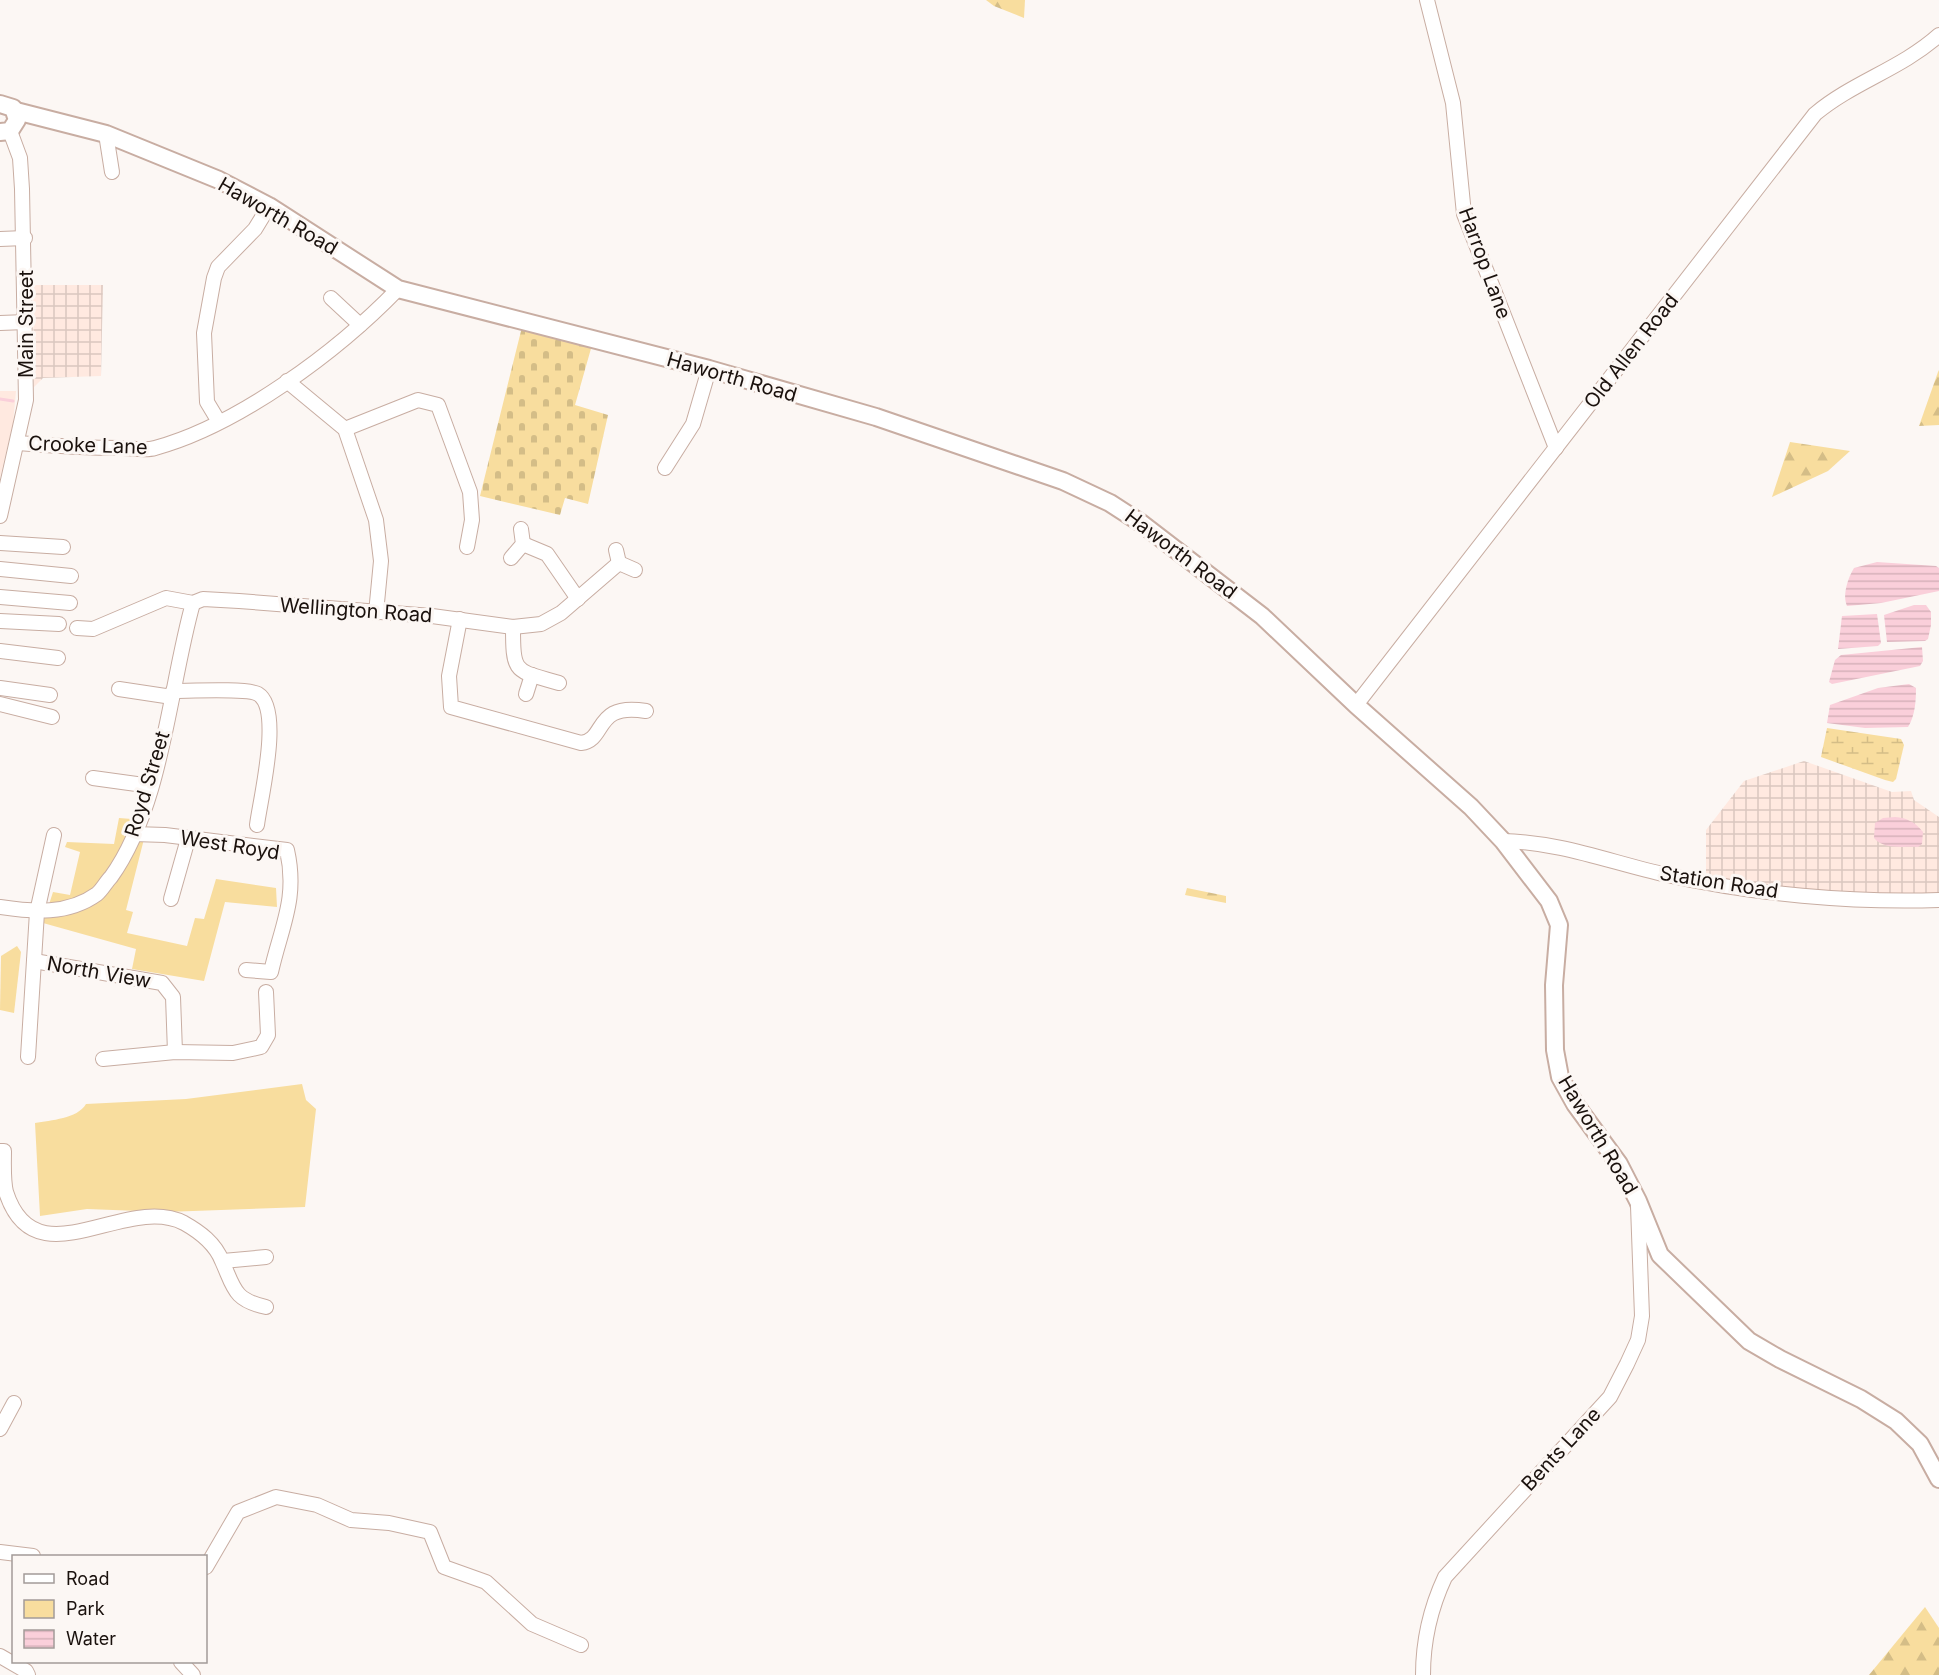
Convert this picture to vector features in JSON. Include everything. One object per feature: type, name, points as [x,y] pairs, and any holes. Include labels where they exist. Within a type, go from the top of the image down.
[{"type":"main road","name":"Haworth Road","points":[[5,132],[16,125],[8,108]]},
{"type":"main road","name":"Haworth Road","points":[[8,108],[106,134],[209,176],[269,206],[398,289],[709,369],[939,438],[1063,481],[1110,503],[1262,616],[1356,705],[1465,802],[1503,841],[1549,901],[1558,925],[1554,1008],[1555,1050],[1560,1077],[1575,1104],[1619,1164],[1638,1201],[1660,1256],[1749,1341],[1861,1399],[1896,1422],[1920,1444],[1939,1479]]},
{"type":"street","name":"Harrop Lane","points":[[1427,0],[1453,103],[1464,214],[1556,448]]},
{"type":"street","name":"Old Allen Road","points":[[1356,705],[1815,114],[1843,94],[1880,76],[1907,59],[1939,35]]},
{"type":"street","name":"Main Street","points":[[0,516],[26,400],[25,238],[20,158],[5,132]]},
{"type":"street","points":[[106,134],[112,172]]},
{"type":"street","points":[[219,422],[207,402],[204,333],[214,278],[218,267],[255,230],[269,206]]},
{"type":"street","points":[[0,239],[25,238]]},
{"type":"street","points":[[332,298],[360,325],[398,289]]},
{"type":"street","points":[[0,323],[26,322]]},
{"type":"street","name":"Crooke Lane","points":[[18,443],[81,448],[153,449],[219,422],[287,381],[360,325]]},
{"type":"street","points":[[665,468],[693,424],[709,369]]},
{"type":"street","points":[[287,381],[345,429],[376,520],[381,561],[376,613]]},
{"type":"street","points":[[345,429],[418,400],[438,405],[470,492],[472,520],[467,547]]},
{"type":"street","points":[[511,558],[523,544],[521,529]]},
{"type":"street","points":[[0,543],[63,547]]},
{"type":"street","points":[[523,544],[547,554],[578,599]]},
{"type":"street","name":"Wellington Road","points":[[77,628],[93,629],[166,598],[193,603],[204,599],[239,601],[460,619],[513,627],[541,624],[578,599],[618,556],[634,570]]},
{"type":"street","points":[[0,568],[71,576]]},
{"type":"street","points":[[0,597],[70,603]]},
{"type":"street","name":"Royd Street","points":[[0,908],[37,912],[73,907],[98,894],[120,864],[134,834],[151,786],[193,603]]},
{"type":"street","points":[[460,619],[449,676],[452,707],[581,743],[590,739],[604,719],[617,710],[628,708],[646,711]]},
{"type":"street","points":[[0,621],[59,624]]},
{"type":"street","points":[[513,627],[514,664],[520,670],[559,683]]},
{"type":"street","points":[[0,651],[58,657]]},
{"type":"street","points":[[526,694],[532,675]]},
{"type":"street","points":[[0,688],[50,695]]},
{"type":"street","points":[[119,689],[173,694],[257,693],[266,703],[271,731],[257,825]]},
{"type":"street","points":[[14,708],[16,690]]},
{"type":"street","points":[[0,704],[52,717]]},
{"type":"street","points":[[93,778],[151,786]]},
{"type":"street","name":"West Royd","points":[[134,834],[165,835],[287,850],[291,866],[289,914],[271,972],[246,970]]},
{"type":"street","points":[[28,1057],[37,912],[54,835]]},
{"type":"street","points":[[171,899],[188,839]]},
{"type":"street","name":"Station Road","points":[[1503,841],[1549,844],[1705,882],[1832,896],[1939,900]]},
{"type":"street","name":"North View","points":[[34,961],[162,983],[173,997],[175,1053]]},
{"type":"street","points":[[103,1059],[175,1053],[233,1053],[261,1047],[268,1035],[266,992]]},
{"type":"street","points":[[0,1151],[3,1151],[3,1192],[23,1223],[40,1233],[61,1235],[139,1217],[180,1221],[207,1239],[223,1261],[226,1275],[242,1297],[253,1304],[266,1307]]},
{"type":"street","name":"Bents Lane","points":[[1423,1675],[1423,1654],[1435,1600],[1445,1577],[1610,1397],[1633,1352],[1640,1328],[1643,1301],[1638,1201]]},
{"type":"street","points":[[223,1261],[266,1257]]},
{"type":"street","points":[[0,1429],[14,1403]]},
{"type":"street","points":[[207,1565],[238,1512],[276,1497],[317,1506],[351,1520],[389,1523],[430,1532],[444,1567],[486,1582],[532,1624],[581,1645]]},
{"type":"street","points":[[0,1552],[20,1555]]},
{"type":"street","points":[[12,1663],[26,1671],[28,1675]]},
{"type":"street","points":[[182,1663],[193,1675]]},
{"type":"shaded area","points":[[33,285],[103,285],[101,376],[43,378],[34,387]]},
{"type":"shaded area","points":[[0,391],[16,391],[13,423],[0,478]]},
{"type":"shaded area","points":[[1804,761],[1892,792],[1911,791],[1914,800],[1939,817],[1939,895],[1864,896],[1706,879],[1706,830],[1744,781]]},
{"type":"green space","points":[[986,0],[1025,0],[1024,18],[994,6]]},
{"type":"green space","points":[[522,327],[592,345],[575,405],[608,415],[588,504],[565,498],[560,515],[480,496]]},
{"type":"green space","points":[[1939,370],[1939,425],[1919,426],[1938,372]]},
{"type":"green space","points":[[1790,442],[1850,451],[1828,471],[1772,497]]},
{"type":"green space","points":[[1827,728],[1901,739],[1904,745],[1896,779],[1893,782],[1885,780],[1821,757]]},
{"type":"green space","points":[[119,818],[132,819],[124,836],[144,839],[126,910],[133,912],[127,933],[187,946],[195,918],[204,919],[216,879],[276,888],[277,907],[225,902],[204,981],[132,969],[136,949],[43,923],[53,892],[70,895],[80,852],[65,847],[67,842],[114,844]]},
{"type":"green space","points":[[1187,888],[1226,896],[1226,903],[1185,895]]},
{"type":"green space","points":[[17,946],[21,952],[14,1013],[0,1010],[1,956]]},
{"type":"green space","points":[[302,1084],[306,1100],[316,1109],[305,1207],[165,1212],[87,1209],[40,1216],[35,1123],[70,1116],[86,1104],[186,1099]]},
{"type":"green space","points":[[1925,1607],[1939,1628],[1939,1675],[1869,1675]]},
{"type":"water","points":[[1877,562],[1936,566],[1939,568],[1939,591],[1881,603],[1847,606],[1846,587],[1854,568]]},
{"type":"water","points":[[1914,605],[1926,605],[1931,612],[1928,639],[1887,642],[1884,615]]},
{"type":"water","points":[[1877,614],[1881,643],[1878,646],[1838,649],[1842,616]]},
{"type":"water","points":[[1922,647],[1923,661],[1920,666],[1832,684],[1829,682],[1835,660],[1841,655]]},
{"type":"water","points":[[1909,684],[1916,688],[1916,693],[1914,713],[1908,727],[1865,728],[1827,723],[1830,705],[1878,688]]},
{"type":"water","points":[[1895,817],[1910,821],[1923,832],[1922,844],[1918,847],[1894,847],[1878,842],[1874,838],[1875,823],[1883,818]]},
{"type":"waterway","points":[[0,399],[13,401]]}]
